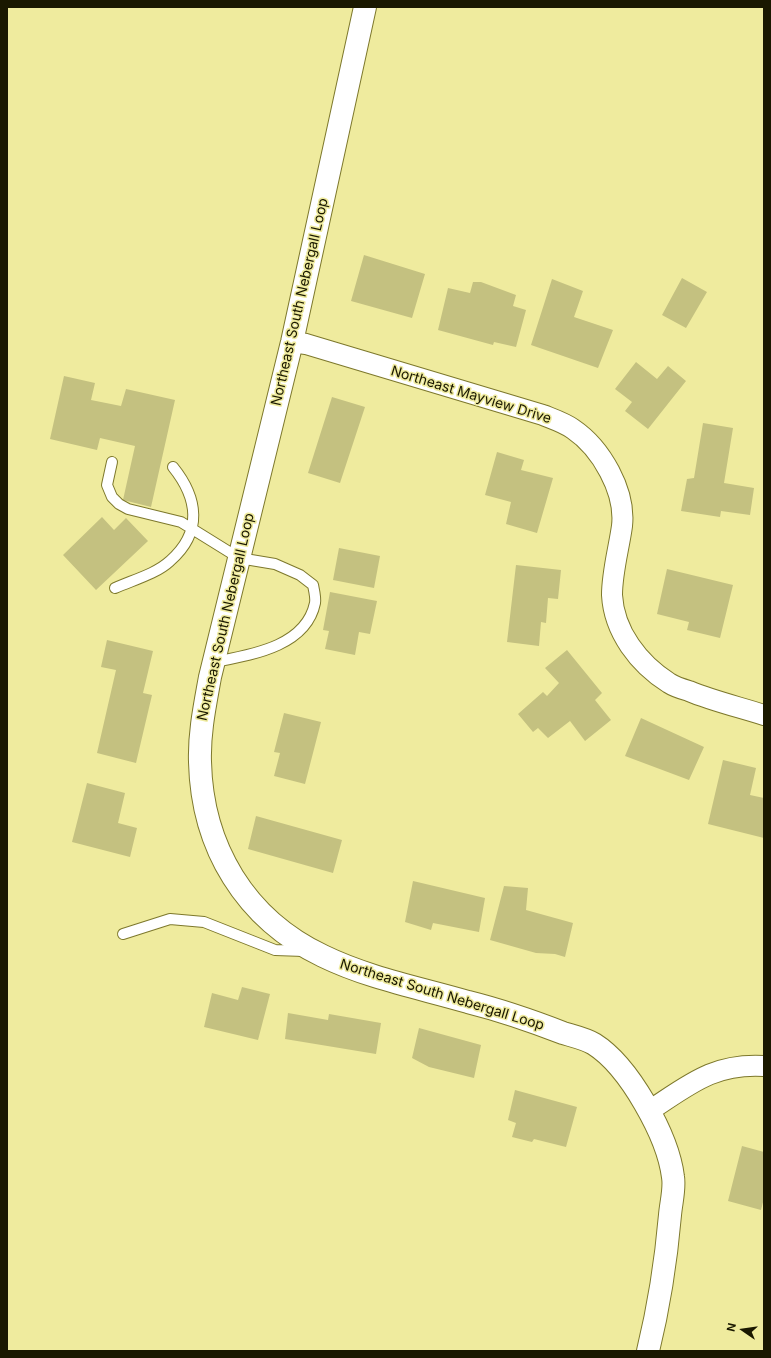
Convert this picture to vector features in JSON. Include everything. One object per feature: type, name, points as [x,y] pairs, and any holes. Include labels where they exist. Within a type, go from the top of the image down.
[{"type":"street","name":"Northeast South Nebergall Loop","points":[[365,7],[292,342],[214,662],[201,727],[200,760],[202,786],[210,827],[229,870],[237,884],[256,909],[283,933],[314,951],[342,965],[505,1012],[594,1044],[614,1061],[636,1089],[649,1111],[663,1142],[674,1178],[665,1266],[648,1351]]},
{"type":"street","name":"Northeast Mayview Drive","points":[[292,342],[306,344],[543,415],[573,429],[596,449],[610,472],[619,497],[622,523],[612,595],[618,621],[629,646],[644,664],[670,684],[703,697],[764,714]]},
{"type":"street","points":[[649,1111],[700,1078],[722,1068],[746,1065],[764,1066]]},
{"type":"lane","points":[[112,462],[107,485],[112,497],[119,504],[128,508],[181,522],[239,558],[275,564],[300,575],[313,585],[315,602],[310,617],[301,630],[282,643],[251,655],[214,662]]},
{"type":"lane","points":[[116,588],[155,571],[170,561],[184,545],[193,529],[193,510],[189,490],[173,467]]},
{"type":"lane","points":[[122,934],[170,919],[204,922],[275,950],[314,951]]},
{"type":"building","points":[[364,255],[425,274],[412,318],[351,301]]},
{"type":"building","points":[[682,278],[707,292],[686,328],[662,315]]},
{"type":"building","points":[[552,279],[583,291],[574,317],[613,330],[598,368],[531,345]]},
{"type":"building","points":[[473,282],[481,282],[516,295],[513,306],[526,310],[516,347],[494,342],[493,345],[438,330],[448,288],[470,293]]},
{"type":"building","points":[[636,362],[657,379],[668,366],[686,381],[648,429],[625,411],[632,402],[615,389]]},
{"type":"building","points":[[64,376],[95,383],[91,400],[121,406],[126,389],[175,400],[151,507],[123,500],[135,446],[100,438],[97,450],[50,439]]},
{"type":"building","points":[[332,397],[365,407],[340,483],[308,473]]},
{"type":"building","points":[[703,423],[733,428],[724,483],[754,488],[750,515],[721,511],[720,517],[681,511],[687,479],[694,478]]},
{"type":"building","points":[[497,452],[524,460],[521,470],[553,478],[537,533],[506,524],[511,502],[485,495]]},
{"type":"building","points":[[102,517],[114,530],[126,518],[148,541],[96,590],[63,555]]},
{"type":"building","points":[[339,548],[380,556],[374,588],[333,580]]},
{"type":"building","points":[[516,565],[561,570],[558,599],[548,598],[546,623],[541,622],[539,646],[507,642]]},
{"type":"building","points":[[667,569],[733,585],[720,638],[687,630],[689,622],[657,614]]},
{"type":"building","points":[[330,592],[377,601],[370,634],[359,632],[355,655],[325,649],[329,631],[323,630]]},
{"type":"building","points":[[107,640],[153,651],[143,693],[152,695],[136,763],[97,753],[116,670],[101,667]]},
{"type":"building","points":[[567,650],[602,693],[595,700],[611,720],[585,741],[570,721],[548,738],[538,728],[533,732],[518,714],[543,692],[547,696],[559,683],[545,668]]},
{"type":"building","points":[[284,713],[321,722],[305,784],[274,776],[280,753],[274,752]]},
{"type":"building","points":[[641,718],[704,747],[689,780],[625,756]]},
{"type":"building","points":[[723,760],[756,768],[750,795],[764,798],[764,838],[708,824]]},
{"type":"building","points":[[87,783],[125,793],[118,823],[137,828],[130,857],[72,842]]},
{"type":"building","points":[[256,816],[342,840],[333,873],[248,849]]},
{"type":"building","points":[[413,881],[485,898],[479,932],[433,923],[431,930],[405,922]]},
{"type":"building","points":[[504,886],[528,888],[526,910],[573,923],[565,957],[555,954],[536,953],[490,940]]},
{"type":"building","points":[[242,987],[270,994],[258,1040],[204,1027],[212,993],[238,1000]]},
{"type":"building","points":[[288,1013],[328,1020],[329,1014],[381,1023],[376,1054],[285,1039]]},
{"type":"building","points":[[419,1028],[481,1045],[474,1078],[429,1067],[412,1058]]},
{"type":"building","points":[[515,1090],[577,1107],[566,1147],[534,1139],[532,1142],[512,1137],[516,1123],[508,1120]]},
{"type":"building","points":[[742,1146],[764,1152],[764,1198],[761,1210],[728,1201]]}]
